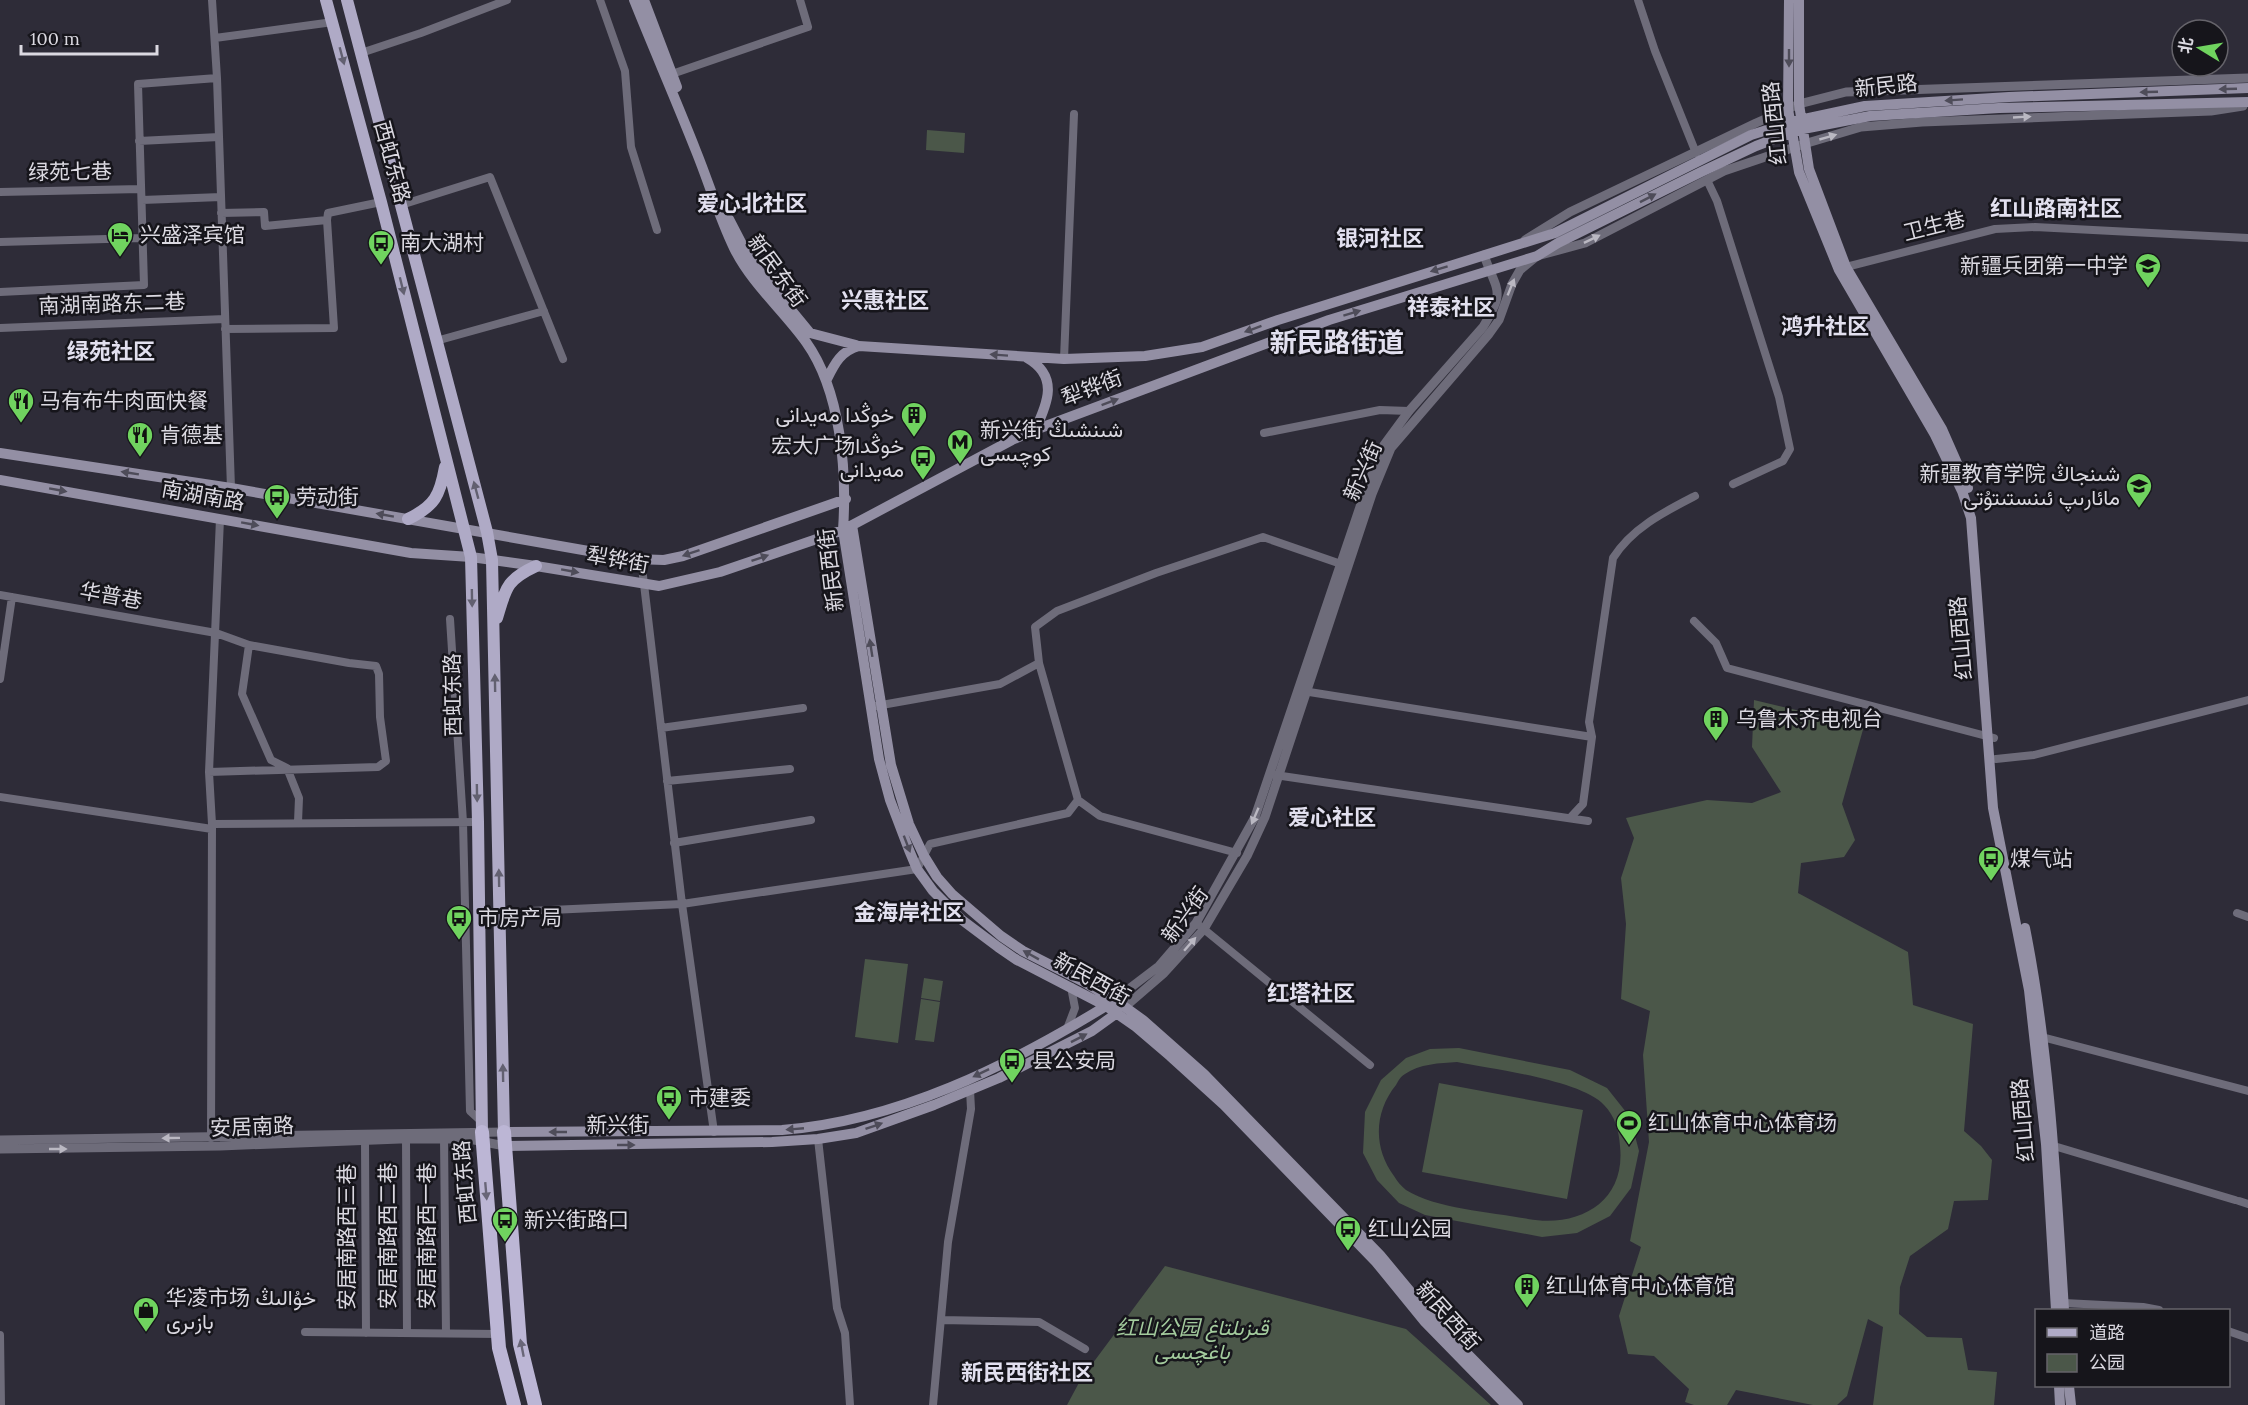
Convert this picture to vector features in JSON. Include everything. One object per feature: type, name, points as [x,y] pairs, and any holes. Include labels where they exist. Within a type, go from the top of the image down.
[{"type":"highway","name":"西虹东路","points":[[482,1132],[499,1348],[514,1405]]},
{"type":"highway","name":"西虹东路","points":[[504,1139],[520,1344],[535,1405]]},
{"type":"main road","name":"西虹东路","points":[[327,0],[471,557],[478,822],[482,1132]]},
{"type":"main road","name":"西虹东路","points":[[347,0],[487,532],[492,560],[504,1139]]},
{"type":"main road","name":"新民东街","points":[[634,0],[669,75],[730,220],[759,271],[810,333],[859,346]]},
{"type":"main road","name":"新民东街","points":[[644,0],[680,108],[734,249],[752,276],[807,343],[827,379],[844,471],[846,499]]},
{"type":"main road","name":"红山西路","points":[[1789,0],[1788,109],[1799,146],[1846,267],[1942,429],[1969,492],[1975,516],[1992,737],[1993,808],[2029,990],[2062,1308]]},
{"type":"main road","name":"红山西路","points":[[1799,0],[1799,172],[1839,270],[1935,435],[1962,491],[1971,518],[2000,809],[2037,990],[2054,1146],[2062,1308]]},
{"type":"main road","name":"新民路","points":[[1557,238],[1751,135],[1795,121],[1865,106],[2009,97],[2248,88]]},
{"type":"main road","name":"新民路","points":[[1557,238],[1719,163],[1798,130],[1870,116],[1999,108],[2248,103]]},
{"type":"main road","name":"犁铧街","points":[[859,346],[1064,359],[1145,356],[1202,347],[1278,320],[1484,255],[1517,245],[1557,238]]},
{"type":"main road","name":"犁铧街","points":[[471,557],[659,586],[720,572],[848,527],[1035,430],[1329,320],[1536,256],[1557,238]]},
{"type":"main road","points":[[827,379],[842,354],[859,346]]},
{"type":"main road","points":[[1025,357],[1039,365],[1046,373],[1048,387],[1044,411],[1035,430]]},
{"type":"main road","name":"南湖南路","points":[[0,453],[231,488],[463,527]]},
{"type":"main road","points":[[408,519],[425,511],[441,491],[446,463]]},
{"type":"main road","name":"南湖南路","points":[[0,480],[411,553],[471,557]]},
{"type":"main road","name":"犁铧街","points":[[463,527],[641,559],[664,560],[682,556],[846,499]]},
{"type":"main road","name":"新民西街","points":[[846,499],[848,527],[875,706],[879,759],[890,800],[918,869],[933,891],[962,920],[1017,960],[1071,987],[1110,1003]]},
{"type":"main road","points":[[494,628],[505,592],[514,577],[536,566]]},
{"type":"main road","name":"新民西街","points":[[875,706],[898,794],[924,856],[937,877],[952,894],[1001,936],[1167,1041],[1238,1108],[1380,1255],[1434,1320],[1518,1405]]},
{"type":"main road","name":"新兴街","points":[[504,1139],[816,1128],[859,1119],[968,1079],[1067,1030],[1110,1003]]},
{"type":"main road","name":"新民西街","points":[[1121,1010],[1224,1105],[1376,1262],[1425,1322],[1506,1405]]},
{"type":"main road","name":"新兴街","points":[[504,1139],[772,1142],[856,1132],[969,1090],[1092,1031],[1121,1010]]},
{"type":"main road","points":[[2059,1387],[2060,1405]]},
{"type":"main road","points":[[2069,1387],[2071,1405]]},
{"type":"street","points":[[212,0],[217,78],[231,488]]},
{"type":"street","points":[[361,53],[507,0]]},
{"type":"street","points":[[600,0],[624,71],[631,147],[657,230]]},
{"type":"street","points":[[669,75],[808,27],[800,0]]},
{"type":"street","points":[[1638,0],[1655,51],[1696,153]]},
{"type":"street","points":[[215,38],[333,22]]},
{"type":"street","name":"南湖南路东二巷","points":[[0,292],[144,285],[138,84],[217,78]]},
{"type":"street","points":[[1517,245],[1570,212],[1788,109],[1846,92],[2248,78]]},
{"type":"street","points":[[1536,256],[1585,243],[1724,171],[1862,127],[1922,122],[2211,111],[2248,103]]},
{"type":"street","points":[[1064,359],[1074,114]]},
{"type":"street","points":[[140,141],[219,137]]},
{"type":"street","points":[[401,205],[490,177],[563,359]]},
{"type":"street","points":[[1707,180],[1717,201],[1779,397],[1790,449],[1783,461],[1733,484]]},
{"type":"street","name":"绿苑七巷","points":[[0,192],[141,189]]},
{"type":"street","points":[[142,200],[220,196]]},
{"type":"street","points":[[225,329],[334,328],[328,213],[381,202]]},
{"type":"street","points":[[221,213],[264,212],[265,226],[327,220]]},
{"type":"street","name":"卫生巷","points":[[1846,267],[1995,229],[2035,227],[2248,238]]},
{"type":"street","points":[[0,242],[142,238]]},
{"type":"street","name":"新兴街","points":[[1302,691],[1341,564],[1365,492],[1384,445],[1409,411],[1470,342],[1492,312],[1498,297],[1497,283],[1484,255]]},
{"type":"street","name":"新兴街","points":[[1110,1003],[1159,966],[1200,926],[1274,775],[1372,494],[1391,448],[1489,334],[1499,320],[1512,284],[1520,270],[1536,256]]},
{"type":"street","points":[[436,340],[544,311]]},
{"type":"street","name":"南湖南路东二巷","points":[[0,328],[225,318]]},
{"type":"street","points":[[1264,433],[1380,410],[1409,411]]},
{"type":"street","points":[[1570,818],[1583,804],[1592,737],[1589,722],[1613,558],[1623,543],[1660,514],[1695,496]]},
{"type":"street","points":[[211,1138],[212,826],[209,772],[220,519]]},
{"type":"street","points":[[1237,853],[1100,816],[1078,800],[1039,663],[1035,627],[1057,611],[1156,573],[1263,537],[1341,564]]},
{"type":"street","points":[[641,559],[674,843],[714,1132]]},
{"type":"street","name":"华普巷","points":[[0,595],[216,633],[249,645],[376,666],[379,674],[380,717],[386,760],[378,767],[287,768]]},
{"type":"street","points":[[0,679],[12,597]]},
{"type":"street","points":[[450,619],[463,822],[470,1111],[482,1132]]},
{"type":"street","points":[[1694,621],[1716,643],[1727,668],[1992,737]]},
{"type":"street","points":[[249,645],[242,694],[271,760],[287,768],[299,798],[298,822]]},
{"type":"street","points":[[875,706],[1000,684],[1039,663]]},
{"type":"street","points":[[1302,691],[1592,737]]},
{"type":"street","points":[[1996,759],[2034,755],[2248,700]]},
{"type":"street","points":[[661,728],[803,708]]},
{"type":"street","points":[[209,772],[287,768]]},
{"type":"street","points":[[667,781],[789,769]]},
{"type":"street","points":[[1274,775],[1588,821]]},
{"type":"street","name":"新兴街","points":[[1121,1010],[1164,973],[1200,926],[1247,856],[1265,817],[1274,775]]},
{"type":"street","points":[[0,797],[212,826],[298,822],[478,822]]},
{"type":"street","points":[[529,911],[682,904],[918,869],[930,844],[1068,813],[1078,800]]},
{"type":"street","points":[[674,843],[812,820]]},
{"type":"street","points":[[2237,913],[2248,916]]},
{"type":"street","points":[[1200,926],[1370,1065]]},
{"type":"street","points":[[1067,1030],[1075,1008],[1071,987]]},
{"type":"street","points":[[2042,1037],[2248,1092]]},
{"type":"street","points":[[933,1405],[948,1242],[972,1109],[969,1090]]},
{"type":"street","name":"安居南路","points":[[0,1140],[482,1132],[504,1139]]},
{"type":"street","name":"安居南路","points":[[0,1149],[152,1148],[444,1139],[482,1132],[504,1139]]},
{"type":"street","points":[[818,1138],[837,1308],[845,1333],[850,1405]]},
{"type":"street","name":"安居南路西二巷","points":[[406,1139],[407,1333]]},
{"type":"street","name":"安居南路西一巷","points":[[444,1139],[446,1333]]},
{"type":"street","name":"安居南路西三巷","points":[[365,1141],[366,1332]]},
{"type":"street","points":[[2054,1146],[2248,1204]]},
{"type":"street","points":[[2062,1308],[2143,1307],[2151,1309]]},
{"type":"street","points":[[941,1320],[1039,1322],[1085,1349]]},
{"type":"street","points":[[2230,1331],[2248,1338]]},
{"type":"street","points":[[304,1332],[498,1334]]},
{"type":"street","points":[[0,1335],[1,1405]]},
{"type":"green space","points":[[927,130],[965,133],[964,153],[926,150]]},
{"type":"green space","points":[[1754,700],[1864,726],[1842,804],[1855,840],[1844,857],[1801,863],[1798,893],[1908,952],[1913,1005],[1973,1024],[1964,1131],[1981,1146],[1992,1160],[1988,1200],[1954,1201],[1948,1229],[1910,1256],[1900,1287],[1899,1314],[1927,1337],[1962,1338],[1968,1370],[1997,1372],[1994,1405],[1873,1405],[1883,1327],[1868,1319],[1847,1396],[1837,1405],[1813,1405],[1736,1390],[1727,1405],[1694,1405],[1685,1402],[1689,1389],[1654,1356],[1628,1354],[1619,1316],[1641,1247],[1630,1241],[1649,1142],[1643,1055],[1650,1011],[1621,999],[1626,924],[1621,878],[1634,838],[1626,818],[1707,800],[1752,803],[1781,792],[1752,747]]},
{"type":"green space","points":[[865,959],[908,964],[898,1043],[855,1037]]},
{"type":"green space","points":[[924,978],[943,981],[940,1001],[921,998]]},
{"type":"green space","points":[[921,999],[940,1002],[934,1042],[915,1040]]},
{"type":"green space","name":"红山体育中心体育场","points":[[1459,1048],[1570,1070],[1607,1088],[1630,1117],[1639,1151],[1631,1188],[1610,1216],[1577,1233],[1542,1237],[1425,1215],[1399,1203],[1377,1180],[1363,1153],[1365,1112],[1381,1080],[1406,1058],[1430,1049]],"holes":[[[1457,1062],[1557,1082],[1593,1096],[1604,1105],[1616,1124],[1620,1146],[1620,1166],[1607,1196],[1595,1207],[1581,1215],[1547,1221],[1448,1206],[1418,1196],[1402,1187],[1382,1154],[1379,1130],[1383,1107],[1402,1076],[1417,1068]]]},
{"type":"green space","points":[[1439,1083],[1583,1110],[1567,1199],[1422,1172]]},
{"type":"green space","name":"红山公园 قىزىلتاغ باغچىسى","points":[[1165,1266],[1406,1329],[1491,1405],[1067,1405],[1081,1379]]},
{"type":"place","name":"兴盛泽宾馆","points":[[120,258]]},
{"type":"place","name":"南大湖村","points":[[381,266]]},
{"type":"place","name":"新疆兵团第一中学","points":[[2148,289]]},
{"type":"place","name":"马有布牛肉面快餐","points":[[21,424]]},
{"type":"place","name":"خوڭدا مەيدانى","points":[[914,438]]},
{"type":"place","name":"肯德基","points":[[140,458]]},
{"type":"place","name":"新兴街 شىنشىڭ كوچىسى","points":[[960,465]]},
{"type":"place","name":"宏大广场خوڭدا مەيدانى","points":[[923,481]]},
{"type":"place","name":"新疆教育学院 شىنجاڭ مائارىپ ئىنستىتۇتى","points":[[2139,509]]},
{"type":"place","name":"劳动街","points":[[277,520]]},
{"type":"place","name":"乌鲁木齐电视台","points":[[1716,742]]},
{"type":"place","name":"煤气站","points":[[1991,882]]},
{"type":"place","name":"市房产局","points":[[459,941]]},
{"type":"place","name":"县公安局","points":[[1012,1084]]},
{"type":"place","name":"市建委","points":[[669,1121]]},
{"type":"place","name":"红山体育中心体育场","points":[[1629,1146]]},
{"type":"place","name":"新兴街路口","points":[[505,1243]]},
{"type":"place","name":"红山公园","points":[[1348,1252]]},
{"type":"place","name":"红山体育中心体育馆","points":[[1527,1309]]},
{"type":"place","name":"华凌市场 خۇالىڭ بازىرى","points":[[146,1333]]},
{"type":"district","name":"爱心北社区","points":[[752,203]]},
{"type":"district","name":"红山路南社区","points":[[2056,208]]},
{"type":"district","name":"银河社区","points":[[1380,238]]},
{"type":"district","name":"兴惠社区","points":[[885,300]]},
{"type":"district","name":"祥泰社区","points":[[1451,307]]},
{"type":"district","name":"鸿升社区","points":[[1825,326]]},
{"type":"district","name":"新民路街道","points":[[1337,343]]},
{"type":"district","name":"绿苑社区","points":[[111,351]]},
{"type":"district","name":"爱心社区","points":[[1332,817]]},
{"type":"district","name":"金海岸社区","points":[[909,912]]},
{"type":"district","name":"红塔社区","points":[[1311,993]]},
{"type":"district","name":"新民西街社区","points":[[1027,1372]]}]
